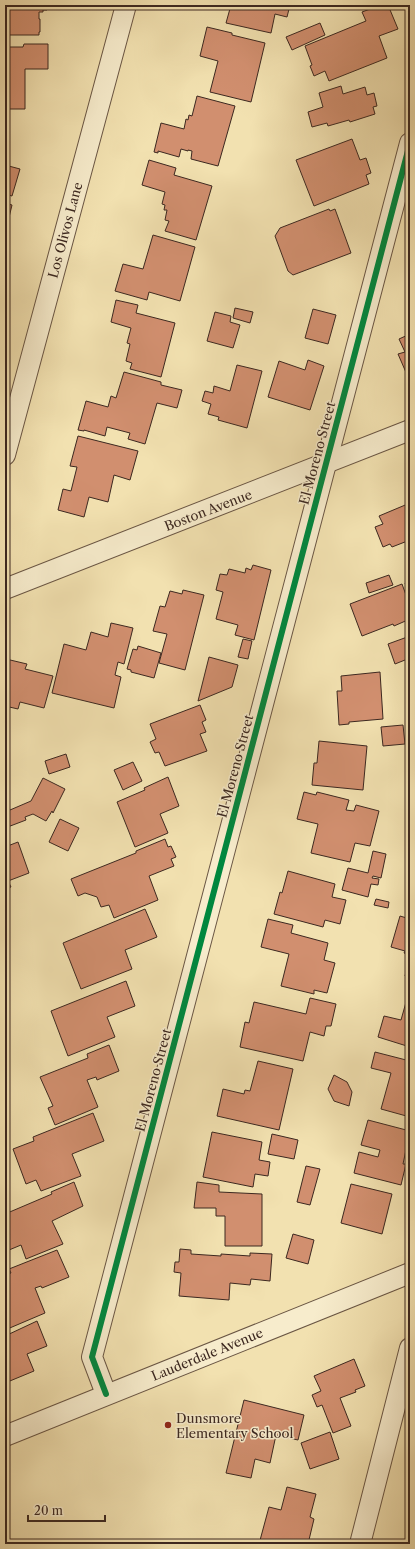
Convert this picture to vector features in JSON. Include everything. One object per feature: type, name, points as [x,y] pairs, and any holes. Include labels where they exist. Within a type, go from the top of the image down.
[{"type":"street","name":"Los Olivos Lane","points":[[5,455],[126,5]]},
{"type":"street","name":"El Moreno Street","points":[[106,1394],[92,1357],[410,143]]},
{"type":"street","name":"Boston Avenue","points":[[5,589],[410,430]]},
{"type":"street","name":"Lauderdale Avenue","points":[[5,1436],[106,1394],[410,1273]]},
{"type":"street","points":[[360,1544],[410,1348]]},
{"type":"building","points":[[5,5],[47,5],[47,10],[39,12],[39,35],[5,35]]},
{"type":"building","points":[[231,5],[290,5],[287,17],[275,14],[271,33],[226,23]]},
{"type":"building","points":[[381,5],[388,5],[398,29],[379,36],[387,58],[329,81],[325,71],[314,76],[310,66],[312,65],[305,46],[366,21],[362,12]]},
{"type":"building","points":[[320,23],[325,35],[292,50],[286,37]]},
{"type":"building","points":[[207,27],[265,43],[251,102],[210,92],[218,61],[200,56]]},
{"type":"building","points":[[24,44],[48,44],[48,69],[25,69],[25,109],[5,109],[5,47],[23,47]]},
{"type":"building","points":[[341,86],[343,94],[365,87],[367,95],[374,93],[377,106],[373,107],[375,114],[350,122],[349,120],[328,126],[327,123],[312,127],[308,112],[323,107],[319,93]]},
{"type":"building","points":[[197,96],[235,106],[218,166],[191,159],[192,151],[188,150],[181,149],[179,157],[158,151],[158,153],[154,152],[161,123],[184,129],[186,119],[188,120],[189,115],[192,116]]},
{"type":"building","points":[[352,139],[360,160],[366,158],[371,173],[366,175],[369,184],[314,206],[296,160]]},
{"type":"building","points":[[149,160],[176,168],[174,175],[212,186],[196,240],[165,231],[169,221],[165,220],[167,210],[164,210],[165,205],[162,204],[165,192],[142,185]]},
{"type":"building","points":[[5,165],[20,169],[12,196],[5,194]]},
{"type":"building","points":[[5,203],[12,205],[5,234]]},
{"type":"building","points":[[329,209],[330,211],[335,209],[351,253],[293,275],[288,271],[275,236],[280,228]]},
{"type":"building","points":[[153,235],[195,247],[180,301],[149,292],[147,300],[115,291],[123,264],[143,269]]},
{"type":"building","points":[[116,300],[138,305],[136,313],[175,323],[161,377],[130,369],[132,363],[126,361],[130,344],[127,343],[131,328],[111,322]]},
{"type":"building","points":[[235,308],[253,312],[250,323],[233,318]]},
{"type":"building","points":[[313,309],[336,315],[328,344],[305,338]]},
{"type":"building","points":[[215,312],[231,316],[230,322],[240,325],[233,348],[207,341]]},
{"type":"building","points":[[410,334],[410,376],[408,377],[398,354],[405,352],[399,339]]},
{"type":"building","points":[[308,360],[324,366],[310,410],[268,397],[279,361],[305,370]]},
{"type":"building","points":[[237,365],[262,371],[247,428],[218,420],[219,417],[208,414],[211,404],[202,401],[205,391],[213,393],[214,386],[230,391]]},
{"type":"building","points":[[124,372],[161,382],[161,385],[182,390],[177,408],[157,403],[145,444],[128,439],[130,433],[107,427],[105,436],[84,430],[78,430],[86,401],[108,407],[111,396],[116,398]]},
{"type":"building","points":[[78,436],[138,451],[130,480],[114,475],[108,502],[89,497],[84,517],[58,510],[63,489],[71,491],[77,467],[70,466]]},
{"type":"building","points":[[410,503],[410,540],[392,547],[390,544],[383,547],[375,527],[383,524],[379,516]]},
{"type":"building","points":[[253,565],[271,570],[254,640],[235,635],[238,625],[216,619],[223,592],[216,590],[220,574],[227,575],[229,569],[245,573],[246,568],[251,570]]},
{"type":"building","points":[[389,575],[393,585],[369,593],[366,583]]},
{"type":"building","points":[[410,581],[410,597],[405,583]]},
{"type":"building","points":[[402,584],[410,606],[410,619],[394,626],[393,624],[362,636],[350,604]]},
{"type":"building","points":[[183,590],[204,595],[185,670],[159,663],[167,634],[153,631],[160,606],[165,607],[170,591],[182,594]]},
{"type":"building","points":[[111,623],[133,628],[124,664],[118,662],[115,675],[121,677],[114,708],[52,693],[64,644],[86,650],[91,632],[108,637]]},
{"type":"building","points":[[410,636],[410,658],[395,664],[388,644]]},
{"type":"building","points":[[243,639],[252,641],[248,659],[238,657]]},
{"type":"building","points":[[138,646],[161,653],[154,678],[131,672],[131,670],[127,669],[133,649],[137,650]]},
{"type":"building","points":[[209,657],[238,665],[232,687],[198,701]]},
{"type":"building","points":[[6,659],[27,664],[25,669],[53,676],[44,708],[20,702],[18,709],[5,706]]},
{"type":"building","points":[[380,672],[383,719],[349,722],[349,724],[339,725],[337,691],[342,691],[341,676]]},
{"type":"building","points":[[200,705],[206,720],[202,722],[206,732],[200,734],[207,751],[165,766],[159,752],[155,753],[150,742],[156,739],[150,724]]},
{"type":"building","points":[[403,725],[405,744],[383,746],[381,727]]},
{"type":"building","points":[[319,741],[367,746],[363,790],[312,785],[314,763],[317,763]]},
{"type":"building","points":[[66,754],[70,767],[49,774],[45,761]]},
{"type":"building","points":[[133,762],[142,781],[123,790],[114,770]]},
{"type":"building","points":[[168,777],[179,806],[160,814],[168,833],[135,847],[117,802],[145,790],[144,788]]},
{"type":"building","points":[[43,778],[65,789],[53,813],[52,811],[46,821],[33,814],[25,817],[26,820],[5,828],[5,798],[10,810],[31,801]]},
{"type":"building","points":[[304,792],[316,795],[317,792],[349,800],[346,810],[354,811],[356,805],[379,811],[370,846],[355,843],[350,862],[311,853],[318,824],[297,819]]},
{"type":"building","points":[[60,819],[79,828],[68,851],[49,842]]},
{"type":"building","points":[[165,839],[168,847],[171,846],[176,857],[171,859],[174,866],[149,876],[158,900],[114,918],[109,905],[101,907],[97,897],[85,893],[78,896],[71,879],[136,853],[136,851]]},
{"type":"building","points":[[18,842],[29,873],[8,881],[11,887],[5,889],[5,847]]},
{"type":"building","points":[[373,851],[386,854],[381,878],[373,876],[372,878],[379,879],[378,885],[371,884],[368,897],[342,890],[348,868],[368,873]]},
{"type":"building","points":[[288,871],[335,884],[332,897],[346,900],[340,924],[325,920],[323,927],[274,914]]},
{"type":"building","points":[[410,893],[410,908],[407,907]]},
{"type":"building","points":[[376,899],[389,902],[388,908],[374,905]]},
{"type":"building","points":[[145,909],[157,937],[125,950],[132,969],[81,989],[63,943]]},
{"type":"building","points":[[400,916],[410,919],[410,955],[404,953],[405,951],[391,947]]},
{"type":"building","points":[[268,919],[293,925],[291,933],[328,943],[324,960],[335,963],[327,993],[314,990],[314,994],[281,986],[289,954],[261,947]]},
{"type":"building","points":[[410,957],[410,977],[405,976]]},
{"type":"building","points":[[126,981],[135,1006],[107,1017],[115,1037],[68,1056],[51,1011]]},
{"type":"building","points":[[410,988],[410,1047],[378,1037],[384,1016],[401,1020]]},
{"type":"building","points":[[310,998],[336,1004],[331,1026],[326,1026],[324,1036],[310,1032],[303,1061],[240,1047],[245,1022],[249,1023],[254,1002],[306,1014]]},
{"type":"building","points":[[109,1045],[119,1071],[97,1080],[96,1077],[87,1080],[98,1107],[55,1125],[48,1108],[53,1106],[40,1077],[88,1058],[87,1054]]},
{"type":"building","points":[[375,1052],[410,1061],[410,1117],[381,1109],[391,1073],[371,1068]]},
{"type":"building","points":[[258,1061],[293,1069],[279,1130],[217,1116],[223,1089],[244,1094],[245,1090],[250,1091]]},
{"type":"building","points":[[334,1075],[347,1082],[352,1092],[349,1106],[334,1101],[328,1089]]},
{"type":"building","points":[[93,1113],[104,1141],[72,1154],[81,1176],[41,1191],[36,1180],[26,1184],[13,1149],[34,1141],[33,1137]]},
{"type":"building","points":[[368,1120],[410,1131],[403,1164],[406,1164],[401,1185],[354,1173],[359,1152],[378,1157],[380,1150],[361,1145]]},
{"type":"building","points":[[212,1132],[262,1142],[259,1160],[270,1162],[268,1176],[255,1174],[253,1187],[203,1177]]},
{"type":"building","points":[[272,1134],[298,1140],[294,1159],[268,1154]]},
{"type":"building","points":[[306,1166],[320,1169],[310,1205],[297,1202]]},
{"type":"building","points":[[74,1182],[83,1206],[52,1221],[63,1244],[26,1259],[21,1245],[9,1250],[5,1240],[5,1214],[52,1194],[51,1192]]},
{"type":"building","points":[[197,1182],[219,1185],[219,1192],[262,1194],[262,1246],[225,1246],[225,1216],[216,1216],[216,1208],[194,1208]]},
{"type":"building","points":[[351,1184],[392,1194],[382,1234],[341,1223]]},
{"type":"building","points":[[293,1234],[314,1240],[308,1264],[286,1258]]},
{"type":"building","points":[[180,1249],[191,1250],[191,1254],[221,1256],[221,1254],[250,1256],[250,1253],[272,1254],[270,1281],[251,1279],[250,1285],[230,1283],[229,1300],[179,1296],[181,1273],[174,1272],[175,1262],[179,1262]]},
{"type":"building","points":[[57,1250],[69,1277],[42,1288],[41,1286],[35,1288],[45,1313],[5,1330],[5,1275],[11,1273],[9,1269]]},
{"type":"building","points":[[37,1321],[47,1346],[27,1354],[34,1371],[5,1383],[5,1336]]},
{"type":"building","points":[[354,1359],[365,1386],[355,1390],[356,1392],[340,1398],[351,1426],[333,1433],[322,1405],[317,1407],[312,1395],[321,1391],[314,1376]]},
{"type":"building","points":[[244,1400],[304,1415],[298,1440],[276,1435],[270,1463],[255,1459],[251,1478],[226,1473]]},
{"type":"building","points":[[330,1432],[339,1459],[310,1469],[301,1443]]},
{"type":"building","points":[[287,1487],[316,1494],[310,1517],[314,1519],[308,1544],[259,1544],[269,1507],[281,1510]]},
{"type":"cycle path","points":[[106,1394],[92,1357],[410,143]]},
{"type":"place","name":"Dunsmore Elementary School","points":[[168,1425]]}]
